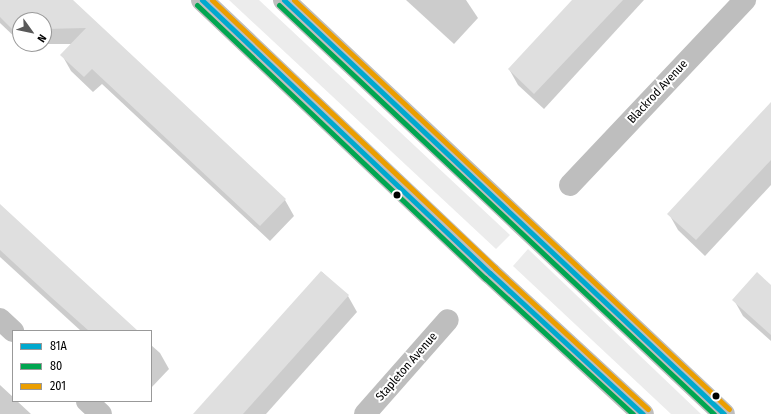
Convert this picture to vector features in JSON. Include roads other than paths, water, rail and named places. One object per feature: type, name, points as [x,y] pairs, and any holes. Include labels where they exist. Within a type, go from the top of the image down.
[{"type":"street","points":[[202,0],[484,267],[643,414]]},
{"type":"street","points":[[284,0],[724,414]]},
{"type":"street","name":"Blackrod Avenue","points":[[570,185],[745,0]]},
{"type":"street","points":[[0,319],[12,330]]},
{"type":"street","name":"Stapleton Avenue","points":[[365,414],[448,320]]},
{"type":"street","points":[[88,402],[101,414]]}]
